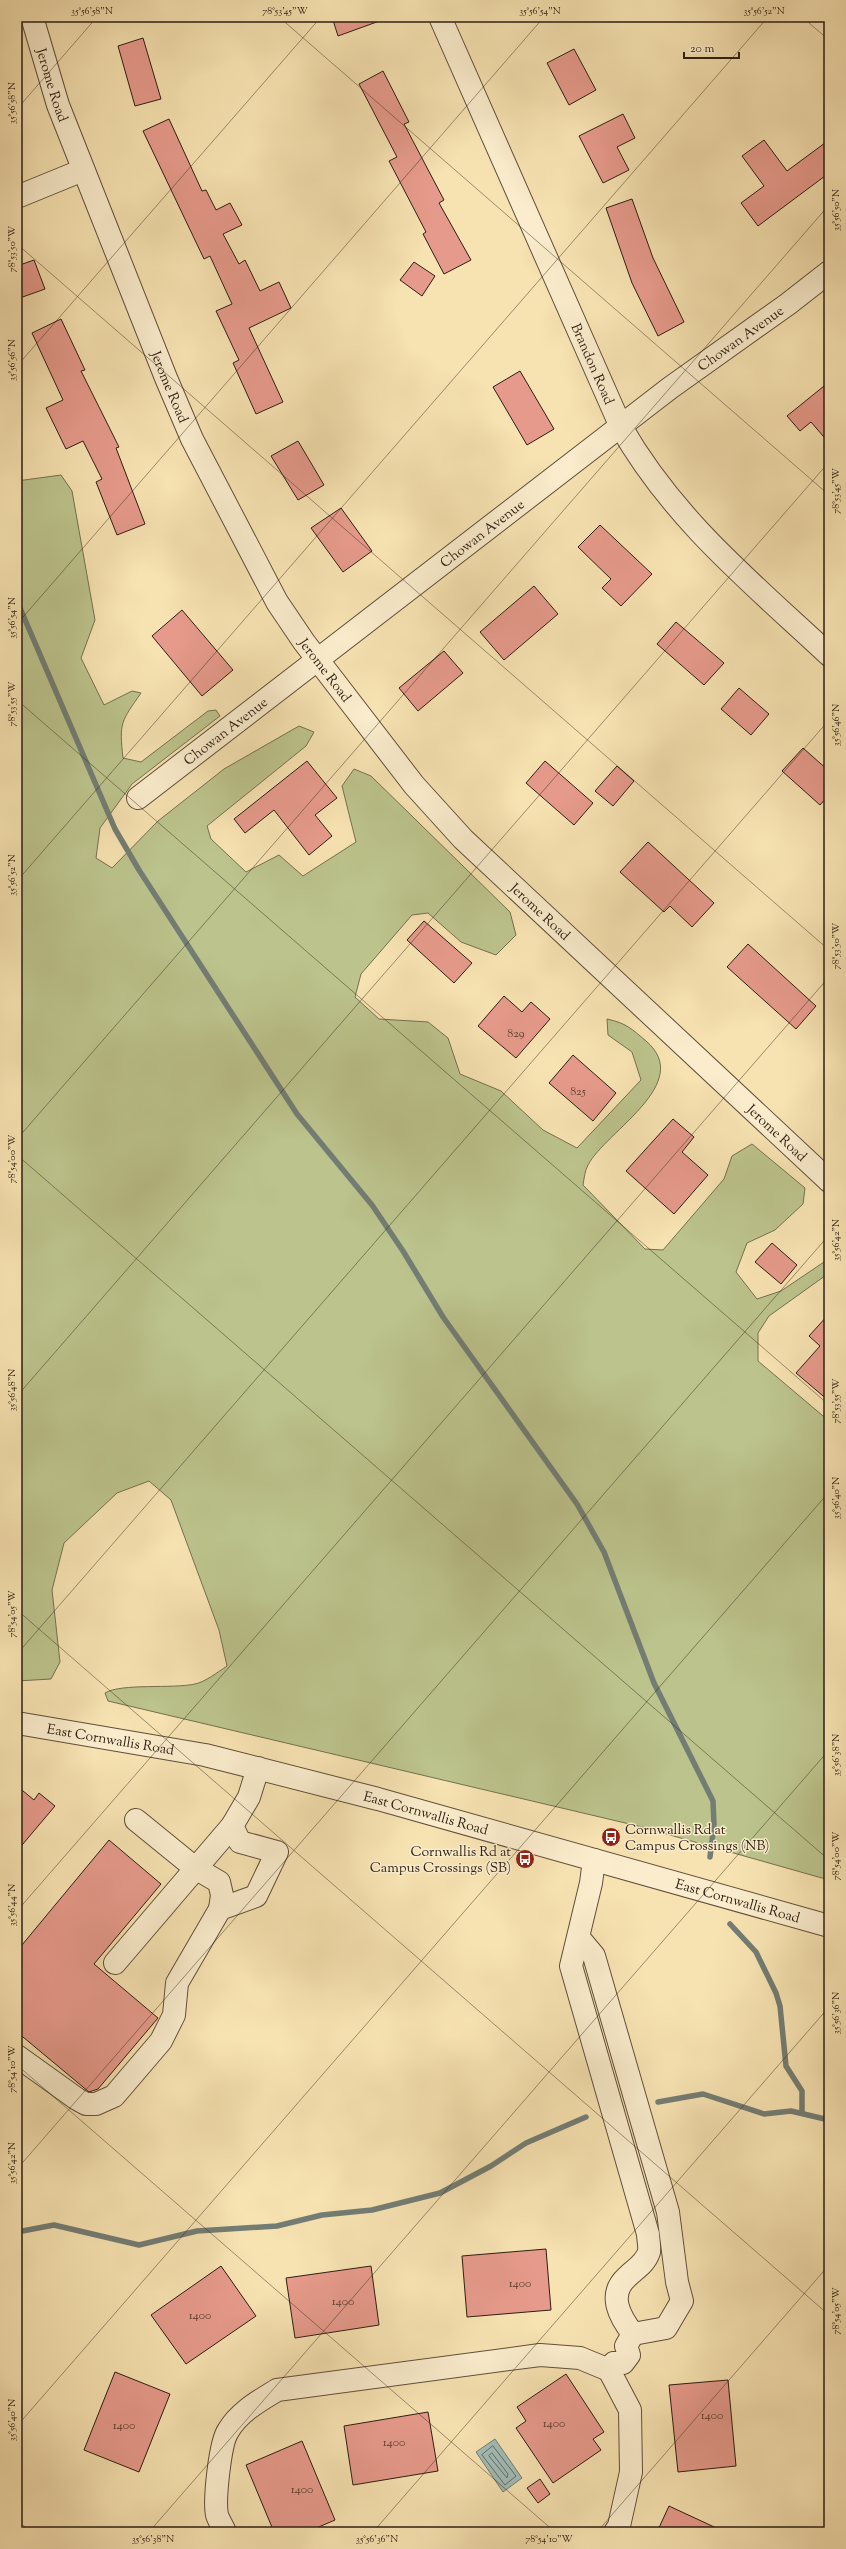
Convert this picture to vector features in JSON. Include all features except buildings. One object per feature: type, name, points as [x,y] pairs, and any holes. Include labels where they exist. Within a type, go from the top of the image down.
[{"type":"street","name":"Jerome Road","points":[[32,17],[58,105],[192,439],[277,602],[318,660],[414,785],[463,840],[829,1182]]},
{"type":"street","name":"Brandon Road","points":[[440,17],[621,427],[653,479],[677,509],[734,570],[829,655]]},
{"type":"street","points":[[17,197],[83,170]]},
{"type":"street","name":"Chowan Avenue","points":[[138,798],[621,427],[829,272]]},
{"type":"street","name":"East Cornwallis Road","points":[[17,1723],[205,1755],[258,1768],[829,1926]]},
{"type":"street","points":[[115,1963],[232,1826],[249,1797],[258,1768]]},
{"type":"street","points":[[17,2056],[86,2104],[96,2104],[114,2096],[161,2041],[174,2015],[178,1983],[220,1909],[222,1895],[219,1882],[196,1868],[136,1820]]},
{"type":"street","points":[[220,1909],[256,1896],[277,1852],[240,1842],[232,1826]]},
{"type":"street","points":[[594,1860],[591,1883],[579,1938],[571,1966],[648,2234],[649,2251],[641,2265],[625,2278],[616,2294],[620,2318],[630,2340]]},
{"type":"street","points":[[579,1938],[594,1956],[668,2212],[677,2282],[682,2302],[666,2328],[630,2340],[614,2342],[606,2353],[630,2410],[631,2472],[619,2526],[615,2532]]},
{"type":"street","points":[[225,2532],[217,2515],[219,2461],[227,2431],[252,2405],[277,2390],[540,2355],[580,2358],[611,2366]]},
{"type":"green space","points":[[61,475],[72,491],[95,620],[81,658],[104,705],[132,691],[141,693],[129,710],[123,723],[121,737],[123,758],[141,762],[208,711],[216,710],[220,716],[132,784],[100,828],[96,858],[112,868],[158,821],[224,769],[299,726],[314,732],[306,746],[207,826],[211,839],[246,872],[279,855],[303,876],[356,842],[342,786],[354,769],[371,776],[510,912],[516,935],[496,955],[461,942],[428,913],[412,915],[361,974],[355,997],[379,1019],[428,1022],[448,1038],[460,1074],[501,1091],[543,1130],[577,1148],[641,1080],[632,1052],[608,1035],[607,1019],[619,1022],[637,1033],[646,1041],[658,1057],[660,1073],[654,1090],[642,1106],[598,1152],[588,1165],[583,1185],[645,1249],[663,1250],[724,1179],[732,1156],[752,1144],[805,1188],[803,1204],[775,1230],[747,1243],[736,1272],[757,1299],[781,1291],[824,1262],[829,1263],[829,1273],[769,1316],[758,1333],[758,1361],[829,1421],[829,1880],[638,1826],[108,1701],[105,1693],[113,1690],[134,1687],[195,1684],[207,1679],[227,1666],[219,1630],[171,1500],[149,1481],[117,1493],[64,1543],[52,1590],[60,1662],[51,1679],[17,1681],[17,481]]},
{"type":"water","points":[[495,2439],[522,2478],[503,2492],[476,2452]]},
{"type":"waterway","points":[[17,601],[115,829],[139,870],[297,1114],[372,1205],[403,1251],[443,1317],[577,1504],[604,1552],[654,1683],[713,1801],[714,1825],[710,1857]]},
{"type":"waterway","points":[[730,1924],[756,1952],[776,1993],[780,2006],[786,2066],[802,2091],[802,2113]]},
{"type":"waterway","points":[[658,2102],[703,2094],[764,2114],[791,2111],[829,2120]]},
{"type":"waterway","points":[[17,2232],[54,2225],[139,2245],[197,2231],[277,2226],[322,2215],[372,2210],[440,2193],[491,2166],[526,2143],[586,2117]]},
{"type":"place","name":"Cornwallis Rd at Campus Crossings (NB)","points":[[611,1837]]},
{"type":"place","name":"Cornwallis Rd at Campus Crossings (SB)","points":[[525,1859]]}]
